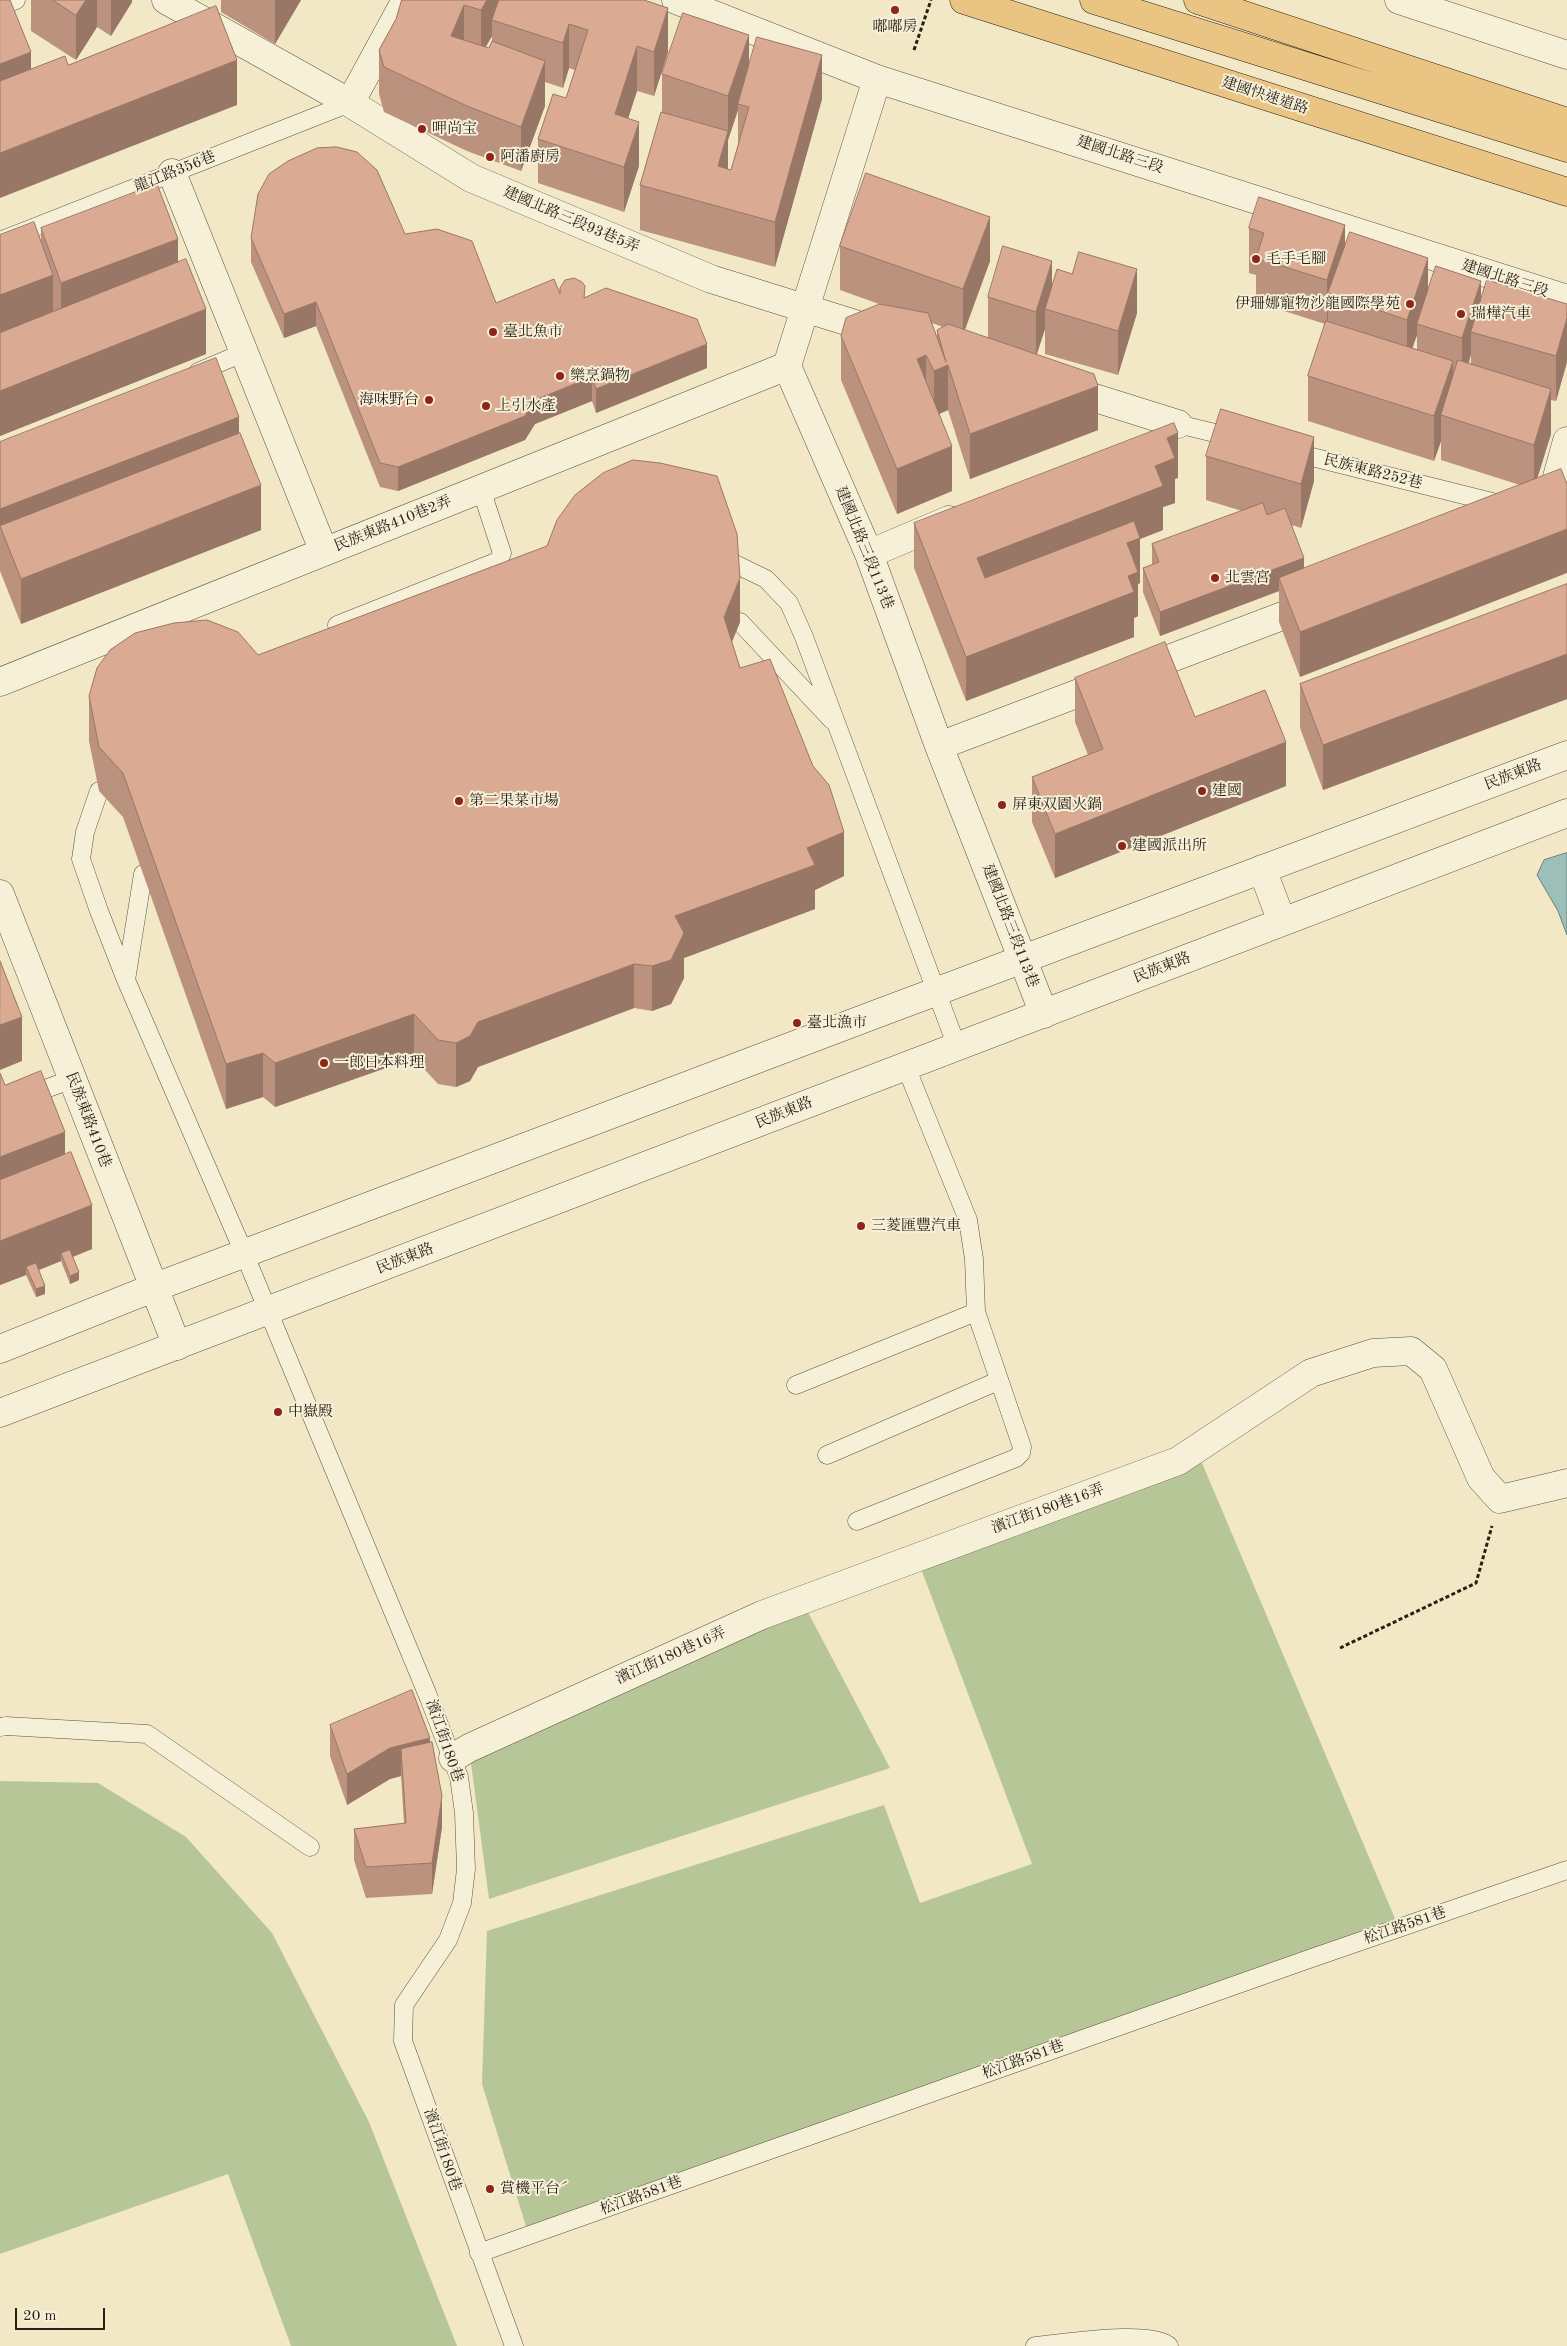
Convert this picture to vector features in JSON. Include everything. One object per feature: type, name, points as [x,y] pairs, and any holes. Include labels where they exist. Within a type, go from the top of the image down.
[{"type":"highway","name":"建國快速道路","points":[[964,0],[1567,192]]},
{"type":"highway","points":[[1094,0],[1567,148]]},
{"type":"highway","points":[[1198,0],[1567,122]]},
{"type":"street","name":"建國北路三段93巷5弄","points":[[166,0],[350,103],[471,178],[711,279],[902,338]]},
{"type":"street","points":[[350,103],[406,0]]},
{"type":"street","name":"建國北路三段","points":[[676,0],[877,79],[1567,299]]},
{"type":"street","points":[[1399,0],[1567,55]]},
{"type":"street","points":[[787,366],[877,79]]},
{"type":"street","points":[[172,173],[246,352],[324,552]]},
{"type":"street","name":"民族東路410巷2弄","points":[[0,682],[787,366]]},
{"type":"street","name":"建國北路三段113巷","points":[[787,366],[869,554],[939,746],[1044,1014]]},
{"type":"street","points":[[1035,379],[1178,424]]},
{"type":"street","points":[[1142,439],[1178,424]]},
{"type":"street","points":[[1538,516],[1567,441]]},
{"type":"street","points":[[869,554],[969,512]]},
{"type":"street","points":[[939,746],[1341,594]]},
{"type":"street","name":"民族東路","points":[[0,1349],[244,1253],[1567,754]]},
{"type":"street","name":"民族東路","points":[[0,1413],[1567,814]]},
{"type":"street","points":[[1262,869],[1282,922]]},
{"type":"street","name":"民族東路410巷","points":[[0,894],[177,1346]]},
{"type":"street","name":"濱江街180巷16弄","points":[[453,1758],[469,1748],[762,1615],[1178,1461],[1311,1373],[1373,1353],[1410,1351],[1433,1369],[1481,1478],[1500,1499]]},
{"type":"street","points":[[1500,1499],[1567,1483]]},
{"type":"lane","points":[[0,6],[16,0]]},
{"type":"lane","name":"龍江路356巷","points":[[0,241],[350,103]]},
{"type":"lane","points":[[182,378],[246,352]]},
{"type":"lane","points":[[1178,424],[1256,443]]},
{"type":"lane","name":"民族東路252巷","points":[[1275,448],[1538,516]]},
{"type":"lane","points":[[321,631],[498,561],[502,553],[481,489]]},
{"type":"lane","points":[[731,562],[766,579],[789,603],[804,637],[957,1047]]},
{"type":"lane","points":[[740,622],[837,726]]},
{"type":"lane","name":"濱江街180巷","points":[[99,791],[85,832],[81,859],[99,911],[126,980],[244,1253],[453,1758],[464,1812],[466,1869],[462,1902],[448,1940],[404,2005],[403,2041],[514,2346]]},
{"type":"lane","points":[[126,980],[143,874]]},
{"type":"lane","points":[[857,1521],[1016,1458],[1021,1453],[1022,1447],[976,1312],[974,1259],[968,1220],[906,1067]]},
{"type":"lane","points":[[0,1106],[72,1079]]},
{"type":"lane","points":[[796,1385],[976,1312]]},
{"type":"lane","points":[[827,1455],[998,1381]]},
{"type":"lane","points":[[0,1727],[147,1734],[310,1847]]},
{"type":"lane","name":"松江路581巷","points":[[479,2253],[1290,1965],[1567,1870]]},
{"type":"lane","points":[[1035,2346],[1142,2336],[1165,2342],[1169,2346]]},
{"type":"path","points":[[914,50],[931,0]]},
{"type":"path","points":[[1340,1648],[1476,1583],[1500,1499]]},
{"type":"green space","points":[[1202,1463],[1399,1928],[529,2236],[482,2084],[487,1931],[884,1805],[920,1903],[1032,1864],[917,1558]]},
{"type":"green space","points":[[802,1601],[890,1768],[489,1899],[469,1748]]},
{"type":"green space","points":[[0,1781],[98,1783],[186,1837],[272,1933],[369,2122],[457,2346],[291,2346],[228,2174],[0,2254]]},
{"type":"water","points":[[1567,853],[1567,935],[1558,911],[1537,875],[1544,860]]},
{"type":"building","points":[[0,0],[10,0],[31,52],[0,64]]},
{"type":"building","points":[[53,0],[86,0],[76,15]]},
{"type":"building","points":[[402,0],[487,0],[481,10],[464,5],[451,36],[489,48],[492,41],[545,61],[521,127],[467,106],[384,67],[379,50],[396,19]]},
{"type":"building","points":[[499,0],[644,0],[668,8],[654,52],[637,46],[615,114],[639,122],[624,167],[538,139],[553,94],[566,98],[588,30],[569,24],[563,43],[492,20]]},
{"type":"building","points":[[216,6],[237,60],[0,153],[0,81],[65,56],[68,65]]},
{"type":"building","points":[[683,13],[749,35],[728,96],[662,74]]},
{"type":"building","points":[[757,37],[822,55],[775,222],[640,185],[661,112],[728,131],[718,166],[731,170],[749,107],[738,104]]},
{"type":"building","name":"臺北魚市","points":[[337,147],[357,152],[377,170],[405,234],[437,229],[472,241],[496,303],[554,279],[560,294],[560,288],[565,280],[574,278],[585,286],[584,298],[606,288],[697,319],[707,344],[596,389],[592,377],[535,400],[525,416],[398,467],[380,463],[316,302],[284,314],[251,238],[258,194],[269,174],[288,161],[317,148]]},
{"type":"building","points":[[866,173],[990,217],[963,289],[840,246]]},
{"type":"building","points":[[157,184],[178,239],[61,283],[41,228]]},
{"type":"building","points":[[1259,197],[1345,225],[1327,280],[1256,258],[1264,233],[1249,228]]},
{"type":"building","points":[[34,222],[53,275],[0,295],[0,235]]},
{"type":"building","points":[[1350,232],[1428,258],[1407,320],[1328,293]]},
{"type":"building","points":[[1003,246],[1052,261],[1036,312],[988,297]]},
{"type":"building","points":[[1079,252],[1137,269],[1118,331],[1045,309],[1057,269],[1072,274]]},
{"type":"building","points":[[186,259],[206,309],[0,391],[0,333]]},
{"type":"building","points":[[1436,266],[1481,281],[1462,338],[1417,324]]},
{"type":"building","points":[[1487,280],[1567,304],[1567,318],[1556,356],[1471,332]]},
{"type":"building","points":[[880,304],[928,313],[946,362],[937,330],[948,324],[1094,374],[1098,386],[970,434],[948,365],[934,371],[926,355],[917,359],[952,446],[897,469],[841,336],[846,318]]},
{"type":"building","points":[[1326,321],[1453,361],[1434,416],[1308,376]]},
{"type":"building","points":[[216,358],[239,417],[0,509],[0,442]]},
{"type":"building","points":[[1458,360],[1551,389],[1534,445],[1441,415]]},
{"type":"building","points":[[1221,409],[1314,437],[1301,484],[1206,456]]},
{"type":"building","points":[[1174,423],[1178,433],[1167,438],[1175,458],[1155,466],[1163,486],[977,558],[985,578],[1134,521],[1140,538],[1127,543],[1138,572],[1128,576],[1134,592],[966,657],[914,523]]},
{"type":"building","points":[[240,433],[261,485],[21,579],[0,526]]},
{"type":"building","name":"第二果菜市場","points":[[633,460],[660,463],[717,476],[737,534],[740,578],[724,617],[740,668],[770,659],[813,766],[829,785],[844,832],[807,848],[815,865],[675,916],[684,933],[671,960],[652,966],[634,964],[478,1022],[470,1036],[456,1043],[438,1040],[414,1014],[275,1063],[263,1053],[226,1064],[123,773],[99,747],[89,696],[97,668],[110,650],[135,633],[174,623],[207,620],[238,632],[258,655],[547,546],[557,520],[575,495],[603,473]]},
{"type":"building","points":[[1561,469],[1567,484],[1567,529],[1300,632],[1279,578]]},
{"type":"building","points":[[1263,503],[1267,515],[1285,508],[1304,558],[1160,612],[1143,568],[1159,562],[1152,544]]},
{"type":"building","points":[[1567,584],[1567,654],[1323,745],[1300,684]]},
{"type":"building","points":[[1165,642],[1195,717],[1265,690],[1286,742],[1055,834],[1032,777],[1103,749],[1075,678]]},
{"type":"building","points":[[0,961],[22,1017],[0,1025]]},
{"type":"building","points":[[41,1071],[65,1132],[0,1157],[0,1073],[5,1085]]},
{"type":"building","points":[[71,1152],[92,1205],[0,1241],[0,1180]]},
{"type":"building","points":[[70,1250],[79,1272],[70,1276],[61,1253]]},
{"type":"building","points":[[36,1263],[45,1286],[36,1289],[26,1267]]},
{"type":"building","points":[[412,1690],[430,1738],[390,1748],[347,1774],[330,1725]]},
{"type":"building","points":[[432,1742],[442,1796],[432,1863],[366,1867],[354,1829],[406,1823],[401,1749]]},
{"type":"place","name":"嘟嘟房","points":[[895,10]]},
{"type":"place","name":"呷尚宝","points":[[422,129]]},
{"type":"place","name":"阿潘廚房","points":[[490,157]]},
{"type":"place","name":"毛手毛腳","points":[[1256,259]]},
{"type":"place","name":"伊珊娜寵物沙龍國際學苑","points":[[1410,304]]},
{"type":"place","name":"瑞樺汽車","points":[[1461,314]]},
{"type":"place","name":"臺北魚市","points":[[493,332]]},
{"type":"place","name":"樂烹鍋物","points":[[560,376]]},
{"type":"place","name":"海味野台","points":[[429,400]]},
{"type":"place","name":"上引水產","points":[[486,406]]},
{"type":"place","name":"北雲宮","points":[[1215,578]]},
{"type":"place","name":"建國","points":[[1202,791]]},
{"type":"place","name":"第二果菜市場","points":[[459,801]]},
{"type":"place","name":"屏東双園火鍋","points":[[1002,805]]},
{"type":"place","name":"建國派出所","points":[[1122,846]]},
{"type":"place","name":"臺北漁市","points":[[797,1023]]},
{"type":"place","name":"一郎日本料理","points":[[324,1063]]},
{"type":"place","name":"三菱匯豐汽車","points":[[861,1226]]},
{"type":"place","name":"中嶽殿","points":[[278,1412]]},
{"type":"place","name":"賞機平台ˊ","points":[[490,2189]]}]
